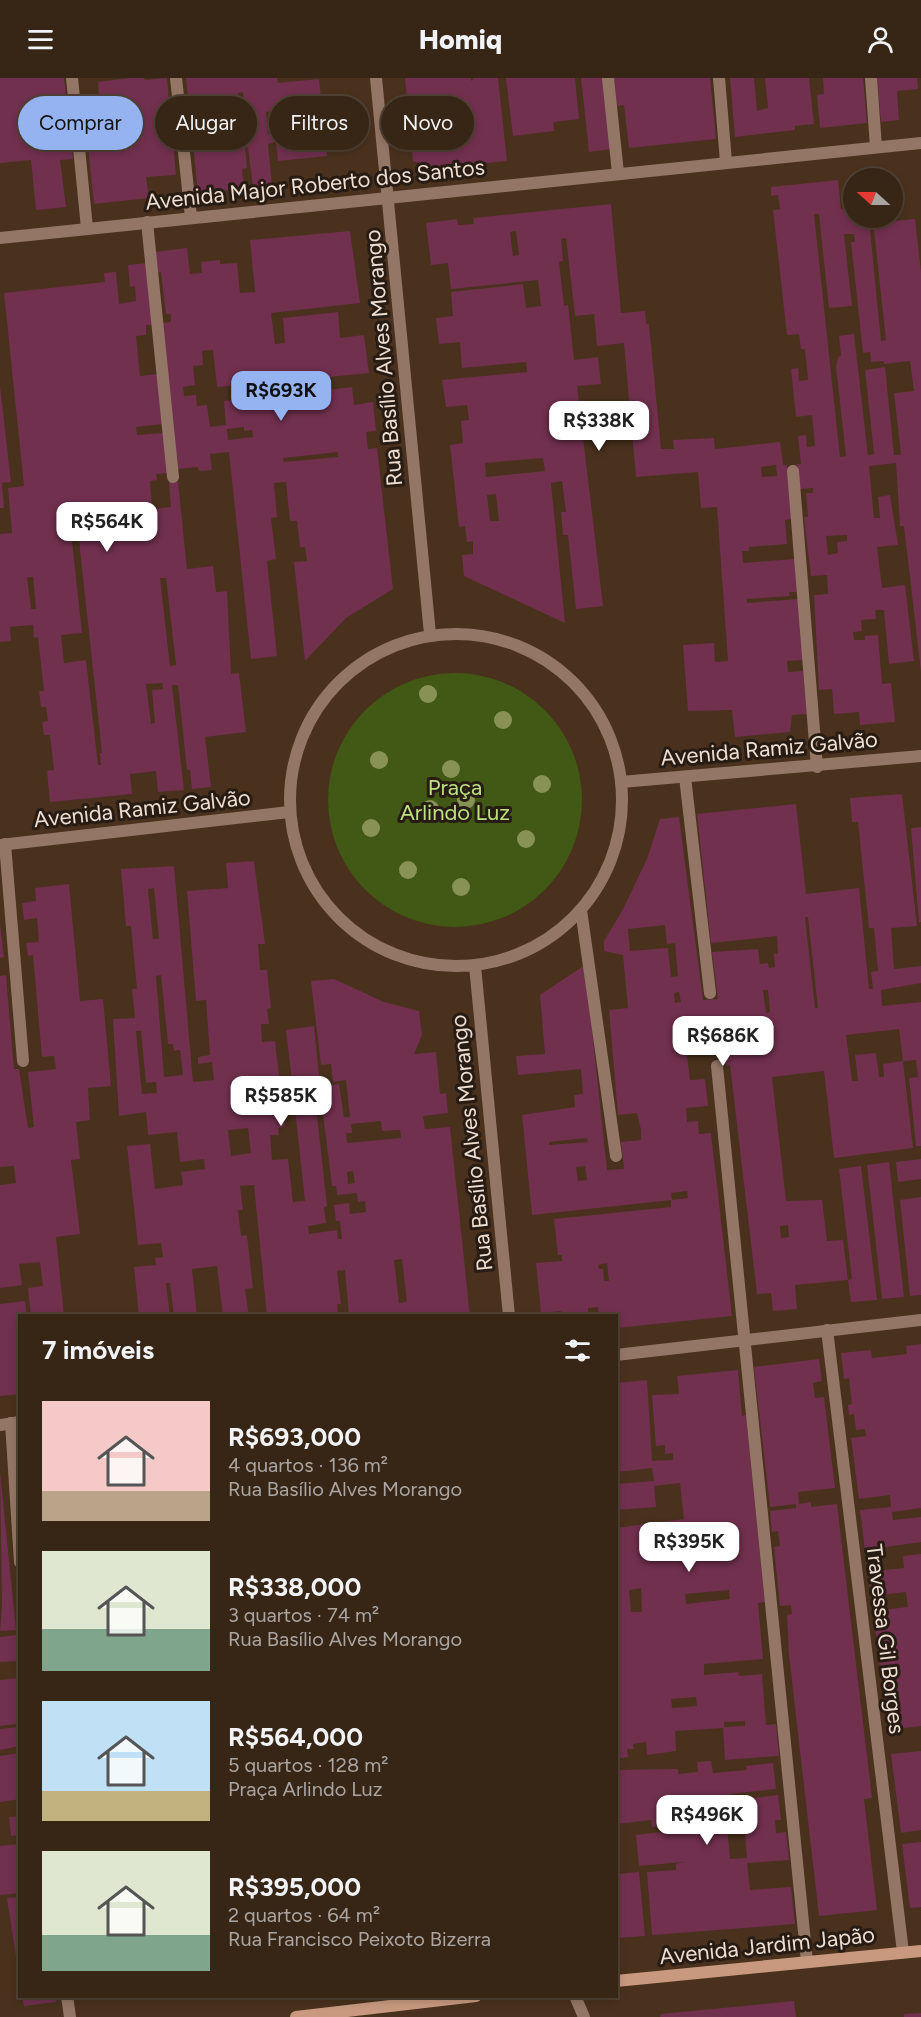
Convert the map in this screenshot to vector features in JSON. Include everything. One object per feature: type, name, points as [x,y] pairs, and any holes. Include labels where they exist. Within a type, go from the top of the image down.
[{"type":"main road","name":"Avenida Jardim Japão","points":[[618,1981],[921,1951]]},
{"type":"main road","points":[[296,2017],[459,1998]]},
{"type":"street","points":[[72,78],[87,228]]},
{"type":"street","points":[[176,78],[191,217]]},
{"type":"street","name":"Rua Basílio Alves Morango","points":[[376,78],[430,634]]},
{"type":"street","points":[[608,78],[618,173]]},
{"type":"street","points":[[719,78],[726,162]]},
{"type":"street","points":[[871,78],[876,147]]},
{"type":"street","name":"Avenida Major Roberto dos Santos","points":[[0,238],[388,196],[921,143]]},
{"type":"street","points":[[147,222],[173,477]]},
{"type":"street","points":[[793,471],[817,766]]},
{"type":"street","points":[[430,634],[484,635],[535,652],[578,685],[608,730],[621,782],[620,828],[606,871],[580,910],[550,937],[514,956],[475,966],[430,965],[387,952],[349,928],[319,896],[299,856],[289,812],[293,762],[312,717],[342,677],[383,649],[430,634]]},
{"type":"street","name":"Avenida Ramiz Galvão","points":[[621,782],[921,756]]},
{"type":"street","points":[[685,777],[710,993]]},
{"type":"street","name":"Avenida Ramiz Galvão","points":[[2,844],[289,812]]},
{"type":"street","points":[[2,844],[23,1061]]},
{"type":"street","points":[[580,910],[616,1156]]},
{"type":"street","name":"Rua Basílio Alves Morango","points":[[475,966],[509,1314]]},
{"type":"street","points":[[717,1066],[807,1962]]},
{"type":"street","points":[[618,1355],[921,1320]]},
{"type":"street","name":"Travessa Gil Borges","points":[[827,1330],[903,1952]]},
{"type":"street","points":[[10,1424],[18,1534]]},
{"type":"street","points":[[68,1998],[70,2017]]},
{"type":"street","points":[[576,1998],[584,2017]]},
{"type":"green space","name":"Praça Arlindo Luz","points":[[443,673],[467,673],[504,682],[526,694],[545,710],[561,729],[573,751],[580,775],[582,800],[580,825],[573,849],[561,871],[545,890],[526,906],[504,918],[467,927],[443,927],[406,918],[384,906],[357,881],[337,849],[333,837],[328,812],[328,788],[337,751],[349,729],[374,702],[406,682],[418,678]]},
{"type":"building","points":[[0,78],[64,78],[66,96],[18,96],[18,150],[72,150],[73,159],[60,160],[66,207],[36,210],[31,160],[0,163]]},
{"type":"building","points":[[130,78],[144,78],[145,80],[167,78],[169,96],[155,96],[155,150],[174,150],[176,175],[146,177],[149,198],[94,204],[88,150],[143,150],[143,96],[99,96],[98,82]]},
{"type":"building","points":[[186,78],[277,78],[278,83],[319,79],[321,96],[269,96],[269,112],[266,112],[272,186],[253,187],[248,150],[257,150],[257,96],[243,96],[243,92],[238,93],[238,96],[188,96]]},
{"type":"building","points":[[405,78],[471,78],[471,81],[474,78],[498,78],[507,161],[437,168],[413,161],[412,150],[474,150],[474,96],[407,96]]},
{"type":"building","points":[[506,78],[575,78],[579,119],[553,122],[554,131],[513,136]]},
{"type":"building","points":[[581,78],[603,78],[611,149],[589,152]]},
{"type":"building","points":[[614,78],[710,78],[716,139],[629,148],[624,105],[617,106]]},
{"type":"building","points":[[730,78],[754,78],[757,111],[768,108],[765,78],[809,78],[814,124],[795,126],[795,130],[735,137]]},
{"type":"building","points":[[823,78],[863,78],[867,123],[820,128],[817,95],[824,94]]},
{"type":"building","points":[[877,78],[917,78],[918,89],[897,91],[899,120],[881,122]]},
{"type":"building","points":[[194,150],[245,150],[247,168],[242,169],[244,189],[198,193]]},
{"type":"building","points":[[277,150],[326,150],[327,156],[278,161]]},
{"type":"building","points":[[838,180],[841,209],[843,209],[843,228],[903,228],[903,220],[915,219],[921,272],[921,672],[904,526],[900,526],[896,463],[869,466],[874,518],[880,518],[878,497],[890,495],[898,545],[877,547],[882,588],[905,585],[914,661],[889,664],[884,610],[875,610],[876,619],[861,620],[862,631],[853,632],[854,640],[865,640],[865,636],[878,635],[882,684],[891,683],[895,722],[860,725],[859,712],[834,714],[832,689],[819,690],[814,595],[828,594],[827,575],[811,576],[804,517],[808,517],[806,493],[813,493],[813,488],[800,489],[797,464],[801,464],[798,436],[806,435],[807,447],[815,446],[812,415],[796,417],[791,369],[798,368],[799,381],[808,380],[805,349],[801,349],[799,334],[787,335],[773,210],[780,209],[778,195],[771,196],[771,187]],"holes":[[[814,214],[819,214],[829,308],[852,306],[844,234],[854,234],[855,242],[851,242],[863,353],[870,352],[871,362],[884,361],[884,364],[910,361],[914,391],[894,393],[901,455],[894,455],[885,367],[865,370],[874,454],[868,455],[854,334],[839,336],[841,356],[838,357],[836,367],[846,456],[840,457]],[[870,230],[874,230],[886,340],[881,341]],[[847,535],[847,541],[837,542],[838,553],[828,555],[826,536]]]},
{"type":"building","points":[[611,204],[621,313],[645,311],[646,324],[649,324],[661,449],[674,449],[673,440],[714,438],[715,449],[780,442],[783,465],[787,465],[792,519],[785,520],[787,544],[749,547],[749,551],[742,551],[743,563],[795,559],[797,592],[789,592],[790,596],[747,599],[747,603],[798,599],[803,660],[787,661],[788,672],[803,671],[807,714],[792,715],[790,732],[735,737],[732,710],[688,711],[683,645],[714,643],[715,662],[728,661],[717,507],[701,508],[698,472],[636,477],[624,343],[597,346],[594,314],[575,316],[566,238],[561,239],[563,261],[559,262],[564,306],[568,305],[574,360],[598,357],[601,384],[577,386],[603,606],[576,609],[568,535],[563,535],[561,512],[566,512],[562,481],[551,483],[565,623],[464,576],[462,555],[473,554],[473,541],[467,542],[465,526],[459,527],[450,445],[463,443],[461,421],[469,420],[467,405],[446,407],[442,380],[527,372],[526,362],[462,368],[460,342],[439,344],[436,318],[453,316],[451,292],[523,284],[526,308],[541,306],[538,280],[451,289],[448,263],[431,265],[426,223],[457,219],[458,225],[474,224],[473,218]],"holes":[[[516,231],[519,255],[513,256],[510,232]],[[543,458],[545,471],[486,477],[485,463]],[[776,465],[777,476],[762,477],[761,467]],[[496,494],[499,521],[490,521],[487,495]]]},
{"type":"building","points":[[350,231],[360,303],[271,313],[275,344],[285,343],[283,318],[338,312],[340,338],[364,335],[369,373],[299,380],[300,393],[352,387],[354,405],[373,402],[376,431],[366,432],[368,449],[377,448],[393,589],[346,618],[305,661],[294,562],[307,561],[305,547],[300,547],[297,521],[290,521],[286,482],[274,483],[277,517],[271,518],[276,559],[267,561],[277,656],[251,659],[229,452],[210,454],[212,470],[199,471],[198,467],[177,469],[162,323],[171,322],[171,314],[166,314],[161,272],[157,273],[155,252],[187,248],[190,274],[202,273],[201,262],[220,260],[220,264],[237,263],[240,293],[255,292],[250,240]],"holes":[[[213,350],[217,387],[275,382],[276,394],[224,401],[226,425],[210,427],[207,405],[197,406],[196,395],[184,396],[183,387],[195,385],[193,366],[203,365],[202,351]],[[244,427],[244,431],[252,430],[253,437],[228,440],[227,429]],[[338,452],[338,457],[284,462],[283,458]]]},
{"type":"building","points":[[146,263],[153,325],[146,325],[146,335],[136,336],[140,376],[158,374],[163,424],[136,427],[137,435],[164,433],[168,473],[156,474],[157,480],[150,481],[152,509],[171,507],[169,482],[178,482],[187,569],[213,566],[216,592],[227,591],[231,674],[239,673],[246,732],[205,737],[211,787],[192,789],[190,770],[187,770],[178,685],[172,685],[184,790],[158,792],[156,771],[130,774],[132,794],[50,802],[47,771],[54,770],[50,735],[44,735],[42,722],[48,721],[46,707],[41,707],[39,691],[44,691],[38,637],[34,638],[33,625],[10,627],[11,641],[0,642],[0,534],[12,533],[8,488],[24,486],[4,293],[105,282],[104,273],[116,272],[119,304],[136,301],[135,286],[130,287],[128,265]],"holes":[[[79,540],[102,753],[100,753],[101,765],[98,765],[86,660],[64,663],[61,635],[82,633],[72,541]],[[27,577],[33,577],[36,609],[31,609]],[[160,578],[166,578],[176,665],[170,666]],[[162,683],[163,689],[152,690],[155,723],[151,724],[146,684]]]},
{"type":"building","points":[[0,386],[11,482],[0,483]]},
{"type":"building","points":[[0,483],[2,483],[4,508],[0,508]]},
{"type":"building","points":[[902,794],[917,926],[891,928],[894,969],[921,966],[921,983],[881,990],[882,1006],[921,1002],[921,1146],[916,1146],[909,1078],[918,1077],[916,1060],[903,1061],[913,1148],[834,1158],[824,1071],[772,1077],[786,1201],[822,1200],[827,1241],[843,1240],[848,1280],[795,1285],[797,1309],[773,1311],[771,1293],[757,1294],[730,1065],[726,1066],[725,1048],[738,1046],[736,1027],[696,1028],[698,1047],[703,1046],[703,1053],[687,1055],[690,1080],[705,1079],[708,1106],[686,1108],[687,1122],[698,1121],[699,1134],[711,1133],[732,1316],[618,1328],[618,1314],[599,1314],[598,1307],[588,1308],[588,1314],[562,1314],[561,1311],[541,1313],[536,1263],[562,1261],[562,1255],[558,1255],[554,1219],[671,1207],[671,1200],[532,1215],[522,1115],[575,1107],[574,1095],[583,1094],[581,1069],[518,1075],[516,1056],[545,1054],[540,995],[585,965],[607,1170],[624,1169],[621,1142],[641,1140],[641,1130],[637,1113],[618,1115],[609,1010],[628,1008],[623,955],[604,951],[604,941],[622,911],[647,859],[660,819],[679,817],[703,1000],[718,999],[712,952],[758,949],[760,964],[768,963],[769,968],[775,967],[774,953],[778,954],[777,936],[711,943],[697,814],[796,804],[806,894],[859,888],[869,989],[873,989],[871,972],[878,971],[874,928],[869,928],[858,822],[852,822],[850,798]],"holes":[[[805,917],[808,917],[818,1008],[815,1008]],[[665,925],[667,944],[675,943],[678,976],[671,977],[668,948],[630,951],[628,929]],[[763,990],[768,990],[770,1012],[766,1013]],[[679,992],[681,1002],[675,1003],[674,993]],[[899,1029],[903,1061],[883,1064],[884,1077],[879,1077],[876,1053],[855,1055],[858,1081],[852,1081],[846,1035]],[[587,1138],[588,1142],[549,1145],[549,1142]],[[585,1166],[587,1180],[578,1181],[576,1167]],[[687,1191],[688,1198],[672,1200],[671,1193]],[[788,1225],[789,1237],[781,1238],[780,1226]],[[607,1263],[609,1281],[604,1281],[603,1269],[599,1269],[598,1265]]]},
{"type":"building","points":[[921,827],[921,922],[919,922],[911,828]]},
{"type":"building","points":[[254,861],[265,944],[258,944],[260,970],[267,970],[271,1008],[267,1009],[269,1024],[261,1024],[262,1042],[275,1041],[285,1127],[278,1128],[279,1135],[270,1135],[272,1160],[288,1159],[293,1202],[305,1201],[294,1099],[304,1098],[303,1088],[293,1089],[286,1030],[314,1026],[320,1086],[339,1084],[344,1117],[350,1117],[346,1080],[333,1082],[331,1064],[321,1065],[311,981],[334,979],[384,1002],[419,1011],[422,1035],[414,1054],[436,1052],[440,1094],[446,1093],[448,1113],[423,1116],[425,1129],[450,1127],[470,1314],[349,1314],[345,1270],[337,1271],[341,1304],[337,1304],[338,1314],[267,1314],[254,1185],[240,1186],[243,1210],[238,1210],[241,1236],[247,1235],[253,1288],[245,1289],[249,1314],[223,1314],[217,1266],[192,1269],[197,1314],[174,1314],[170,1283],[166,1283],[170,1314],[139,1314],[134,1267],[156,1265],[155,1258],[163,1257],[161,1243],[138,1245],[127,1146],[150,1144],[155,1189],[183,1185],[181,1172],[205,1169],[204,1159],[180,1162],[177,1132],[148,1135],[146,1112],[119,1116],[113,1019],[135,1018],[132,989],[137,989],[131,926],[126,926],[121,869],[174,866],[193,1082],[214,1080],[212,1062],[198,1064],[198,1057],[210,1055],[206,1000],[196,1001],[187,891],[228,888],[226,863]],"holes":[[[154,888],[159,939],[153,939],[148,889]],[[161,975],[168,1044],[173,1044],[174,1051],[180,1050],[183,1075],[164,1077],[156,976]],[[136,1031],[141,1031],[146,1083],[156,1082],[157,1093],[142,1094]],[[323,1114],[332,1186],[336,1186],[337,1195],[357,1193],[358,1202],[365,1201],[366,1212],[350,1214],[349,1203],[334,1205],[336,1221],[340,1221],[342,1239],[338,1239],[337,1230],[309,1234],[308,1226],[326,1223],[324,1207],[327,1206],[317,1115]],[[381,1121],[382,1131],[400,1130],[401,1138],[347,1143],[346,1133],[352,1133],[351,1124]],[[248,1128],[251,1153],[231,1156],[228,1130]],[[353,1171],[355,1183],[348,1184],[347,1172]],[[402,1259],[407,1302],[399,1303],[394,1260]]]},
{"type":"building","points":[[69,884],[80,1001],[103,999],[111,1086],[88,1088],[90,1120],[76,1122],[80,1159],[71,1160],[80,1234],[56,1237],[64,1314],[31,1314],[28,1288],[43,1286],[40,1262],[19,1264],[22,1285],[0,1288],[0,1185],[16,1183],[14,1166],[0,1167],[0,976],[6,975],[14,1069],[19,1069],[28,1128],[34,1127],[28,1072],[56,1069],[54,1056],[42,1057],[33,955],[28,956],[26,943],[39,942],[37,918],[24,920],[22,903],[36,901],[35,888]]},
{"type":"building","points":[[0,924],[4,957],[0,958]]},
{"type":"building","points":[[921,1159],[921,1179],[898,1182],[896,1162]]},
{"type":"building","points":[[889,1162],[904,1297],[882,1299],[867,1165]]},
{"type":"building","points":[[861,1166],[877,1300],[851,1302],[848,1280],[852,1279],[839,1169]]},
{"type":"building","points":[[921,1197],[921,1295],[910,1296],[900,1200]]},
{"type":"building","points":[[25,1301],[27,1314],[18,1314],[18,1394],[0,1396],[0,1304]]},
{"type":"building","points":[[921,1344],[921,1508],[892,1512],[893,1520],[921,1517],[921,1542],[865,1550],[860,1510],[891,1507],[890,1495],[859,1499],[851,1438],[866,1436],[865,1429],[856,1430],[854,1414],[849,1415],[848,1405],[852,1404],[849,1378],[844,1379],[841,1353],[871,1350],[872,1358],[907,1354],[906,1346]]},
{"type":"building","points":[[819,1359],[822,1381],[813,1383],[815,1398],[824,1397],[835,1488],[798,1492],[799,1504],[811,1502],[811,1507],[837,1504],[872,1798],[864,1799],[877,1910],[819,1916],[789,1655],[787,1615],[792,1614],[791,1605],[780,1606],[774,1547],[780,1546],[778,1531],[772,1532],[770,1511],[796,1508],[796,1504],[770,1507],[754,1367]]},
{"type":"building","points":[[738,1370],[742,1416],[746,1415],[765,1602],[758,1603],[763,1659],[704,1664],[704,1675],[738,1672],[739,1676],[762,1674],[766,1725],[776,1724],[779,1756],[725,1760],[723,1728],[675,1731],[676,1751],[647,1755],[646,1742],[633,1744],[634,1749],[627,1749],[628,1757],[618,1759],[618,1528],[684,1519],[680,1483],[654,1486],[656,1507],[618,1510],[618,1484],[654,1481],[652,1468],[618,1472],[618,1383],[647,1380],[652,1461],[673,1460],[673,1453],[665,1454],[665,1445],[656,1446],[652,1395],[679,1394],[677,1376]],"holes":[[[641,1588],[642,1612],[631,1612],[629,1590]],[[729,1590],[730,1599],[686,1604],[685,1594]],[[696,1697],[697,1706],[672,1708],[671,1699]],[[745,1721],[745,1726],[724,1727],[724,1722]]]},
{"type":"building","points":[[0,1472],[16,1630],[0,1631],[2,1607]]},
{"type":"building","points":[[921,1554],[921,1726],[888,1730],[873,1611],[908,1607],[906,1592],[871,1596],[868,1572],[904,1568],[903,1556]]},
{"type":"building","points":[[16,1635],[18,1661],[0,1662],[0,1637]]},
{"type":"building","points":[[18,1678],[18,1720],[16,1724],[0,1726],[0,1680]]},
{"type":"building","points":[[18,1727],[18,1746],[0,1750],[0,1729]]},
{"type":"building","points":[[921,1751],[921,1830],[901,1833],[891,1754]]},
{"type":"building","points":[[18,1753],[18,1799],[0,1802],[0,1756]]},
{"type":"building","points":[[711,1761],[713,1773],[747,1770],[746,1766],[773,1763],[776,1789],[730,1794],[731,1801],[778,1795],[781,1820],[775,1820],[776,1833],[786,1832],[789,1860],[747,1863],[750,1890],[791,1887],[795,1924],[652,1935],[647,1872],[676,1870],[676,1864],[684,1862],[639,1866],[636,1835],[662,1832],[661,1826],[652,1827],[651,1820],[618,1824],[618,1770],[678,1769],[678,1774],[698,1772],[697,1762]],"holes":[[[713,1796],[714,1809],[704,1811],[703,1797]],[[744,1823],[747,1858],[730,1859],[727,1825]]]},
{"type":"building","points":[[18,1816],[18,1835],[11,1836],[9,1817]]},
{"type":"building","points":[[921,1842],[921,1907],[910,1908],[902,1844]]},
{"type":"building","points":[[18,1844],[18,1893],[0,1895],[0,1846]]},
{"type":"building","points":[[639,1872],[645,1936],[618,1938],[618,1874]]},
{"type":"building","points":[[18,1897],[18,1970],[7,1898]]},
{"type":"building","points":[[22,1998],[55,1998],[56,2002],[24,2006]]},
{"type":"building","points":[[794,2001],[796,2017],[660,2017],[661,2014]]},
{"type":"building","points":[[921,2013],[921,2017],[904,2017],[904,2014]]}]
